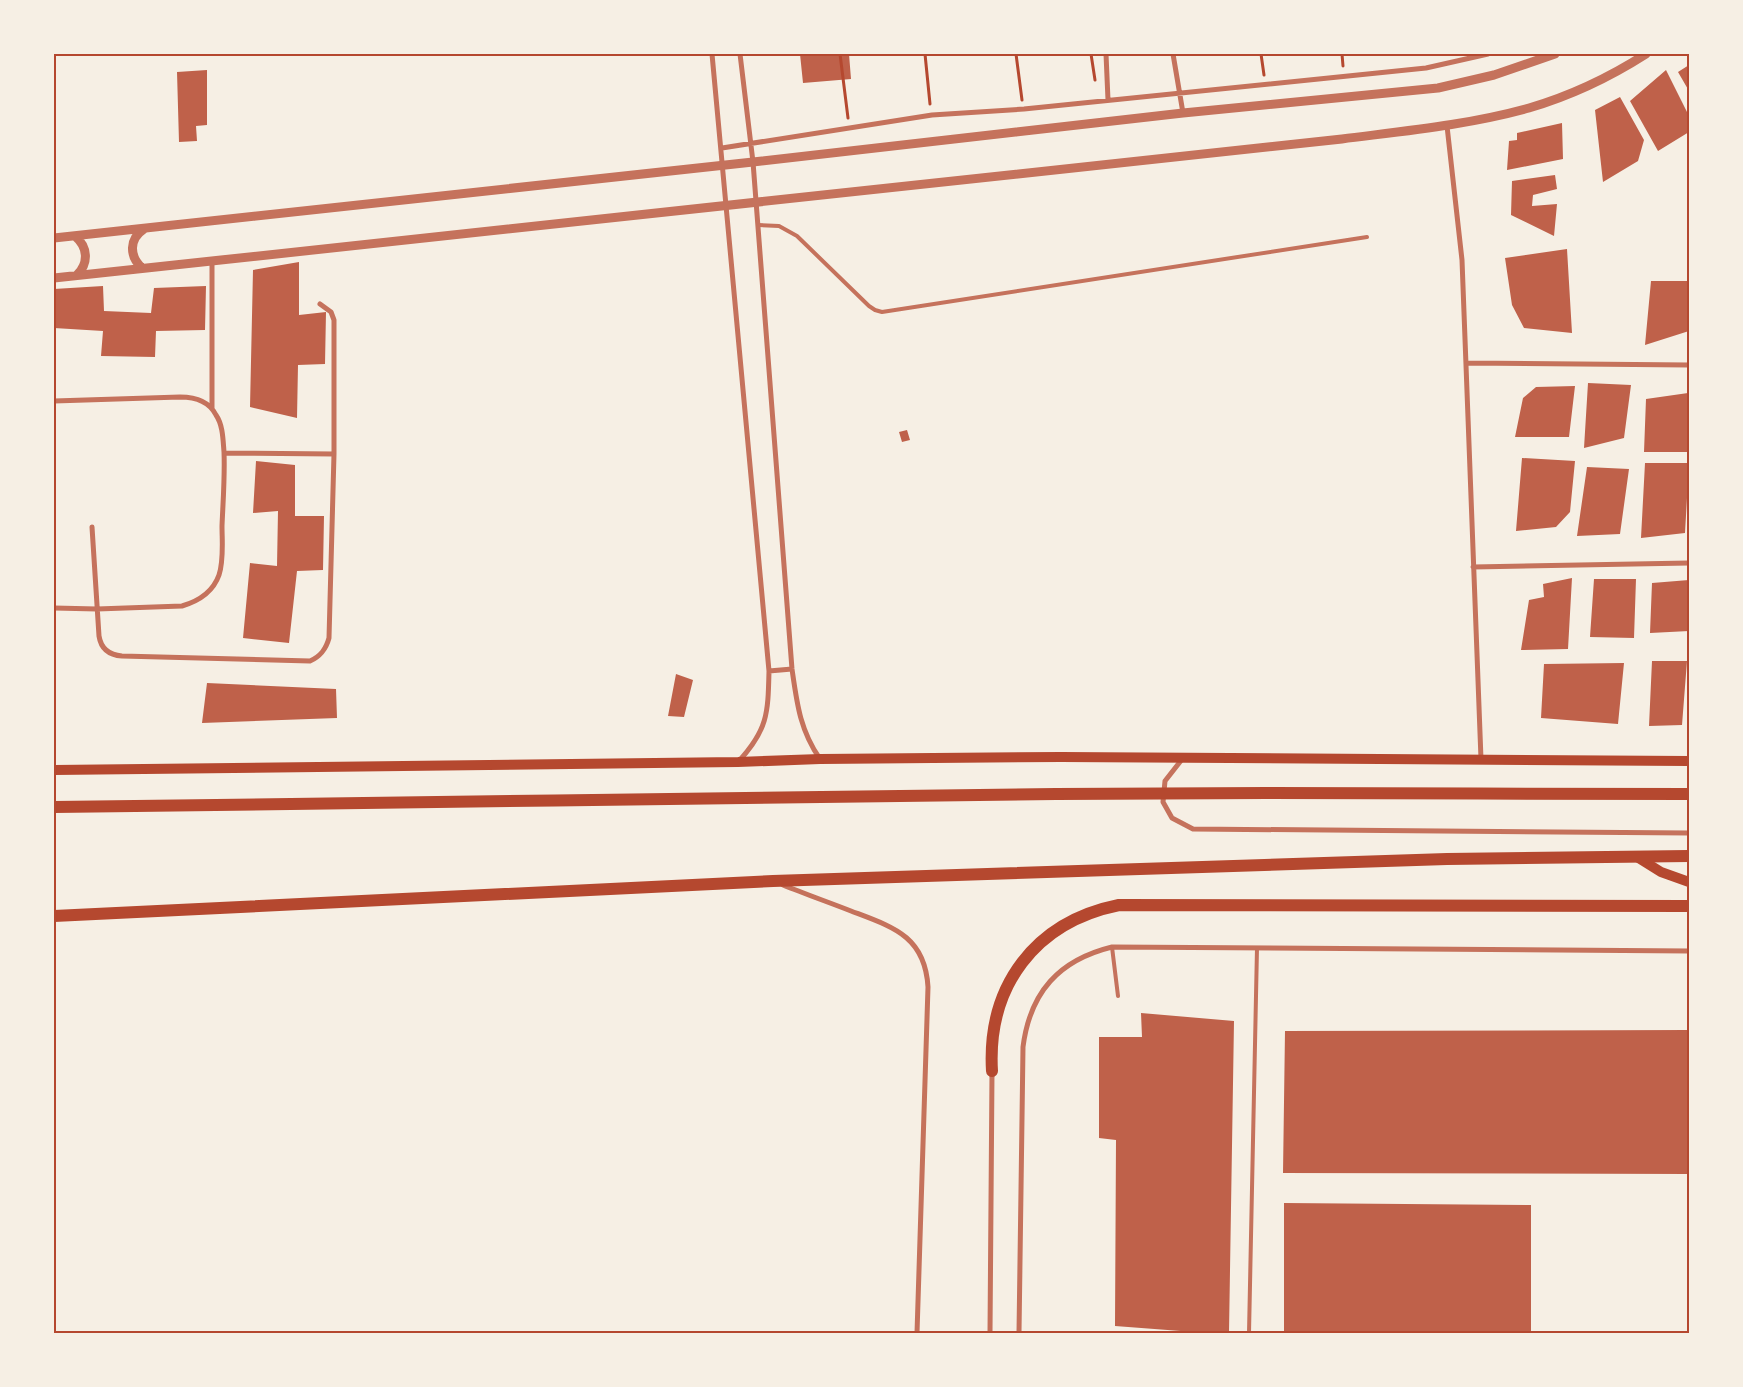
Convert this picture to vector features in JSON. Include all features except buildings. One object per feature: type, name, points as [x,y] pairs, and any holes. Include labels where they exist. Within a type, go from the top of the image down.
[{"type":"highway","points":[[54,807],[1058,794],[1689,794]]},
{"type":"highway","points":[[54,916],[773,881],[1447,859],[1689,856]]},
{"type":"highway","points":[[992,1071],[991,1052],[994,1023],[1002,996],[1011,978],[1034,948],[1049,935],[1082,916],[1100,909],[1119,905],[1689,906]]},
{"type":"main road","points":[[54,770],[738,762],[820,759],[1183,758],[1689,761]]},
{"type":"main road","points":[[1636,857],[1661,872],[1689,882]]},
{"type":"street","points":[[712,54],[768,671],[768,709],[765,722],[758,737],[738,762]]},
{"type":"street","points":[[740,54],[753,162],[792,670],[797,708],[801,722],[812,748],[820,759]]},
{"type":"street","points":[[1106,54],[1108,100]]},
{"type":"street","points":[[1173,54],[1183,113]]},
{"type":"street","points":[[722,148],[932,115],[1024,109],[1426,68],[1488,54]]},
{"type":"street","points":[[54,238],[1183,113],[1438,88],[1494,75],[1555,54]]},
{"type":"street","points":[[54,278],[1447,126],[1502,115],[1540,104],[1623,69],[1646,54]]},
{"type":"street","points":[[1447,126],[1462,260],[1480,759]]},
{"type":"street","points":[[142,268],[133,258],[132,245],[138,233],[144,229]]},
{"type":"street","points":[[75,236],[84,246],[86,252],[85,265],[77,275]]},
{"type":"street","points":[[212,261],[212,408]]},
{"type":"street","points":[[92,527],[100,642],[106,651],[116,656],[310,661],[317,658],[327,645],[329,638],[334,454],[334,320],[331,312],[320,304]]},
{"type":"street","points":[[1466,363],[1689,365]]},
{"type":"street","points":[[54,401],[189,397],[197,399],[212,408],[220,422],[224,452],[221,565],[219,575],[212,588],[201,599],[182,606],[97,609],[54,608]]},
{"type":"street","points":[[224,452],[334,454]]},
{"type":"street","points":[[1473,567],[1689,563]]},
{"type":"street","points":[[768,671],[792,670]]},
{"type":"street","points":[[1183,758],[1164,781],[1163,802],[1172,818],[1193,828],[1689,832]]},
{"type":"street","points":[[773,881],[896,929],[913,944],[925,964],[928,987],[917,1333]]},
{"type":"street","points":[[1020,1333],[1023,1047],[1025,1032],[1034,1005],[1050,981],[1072,962],[1085,955],[1112,947],[1689,951]]},
{"type":"street","points":[[990,1333],[992,1071]]},
{"type":"lane","points":[[758,225],[779,226],[797,236],[869,306],[882,312],[1367,237]]},
{"type":"lane","points":[[1112,947],[1118,996]]},
{"type":"lane","points":[[1249,1333],[1257,948]]},
{"type":"path","points":[[840,54],[849,128]]},
{"type":"path","points":[[925,54],[932,115]]},
{"type":"path","points":[[1016,54],[1024,109]]},
{"type":"path","points":[[1261,54],[1265,84]]}]
